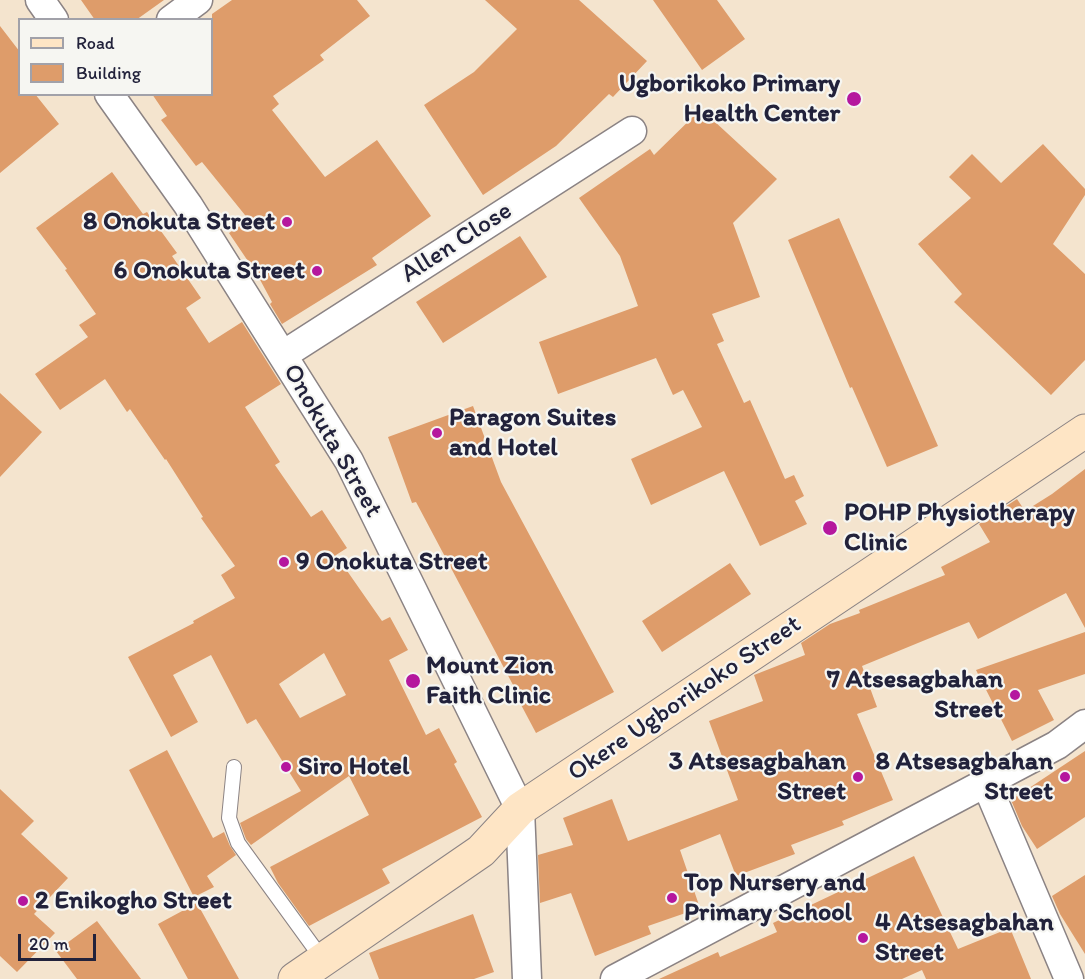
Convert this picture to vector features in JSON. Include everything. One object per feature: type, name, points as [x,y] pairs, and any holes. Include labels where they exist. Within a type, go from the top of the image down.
[{"type":"street","points":[[40,0],[53,18]]},
{"type":"street","points":[[174,18],[198,0]]},
{"type":"street","name":"Onokuta Street","points":[[109,96],[188,205],[349,461],[520,809]]},
{"type":"street","name":"Allen Close","points":[[283,355],[632,130]]},
{"type":"street","name":"Okere Ugborikoko Street","points":[[295,979],[481,851],[520,809],[1085,431]]},
{"type":"street","points":[[615,979],[1057,745],[1085,724]]},
{"type":"street","points":[[986,783],[1069,979]]},
{"type":"street","points":[[520,809],[527,979]]},
{"type":"lane","points":[[234,767],[229,818],[238,843],[322,960]]},
{"type":"building","points":[[81,0],[164,0],[139,18],[94,18]]},
{"type":"building","points":[[232,0],[357,0],[370,16],[320,55],[324,60],[273,96],[279,104],[272,110],[325,177],[377,140],[431,216],[372,258],[377,265],[282,324],[258,276],[229,233],[249,220],[202,162],[196,166],[161,120],[167,116],[153,96],[213,96],[212,14]]},
{"type":"building","points":[[485,0],[579,0],[647,61],[613,97],[609,94],[556,146],[483,195],[424,105],[474,72],[517,29]]},
{"type":"building","points":[[653,0],[717,0],[745,39],[702,70]]},
{"type":"building","points":[[0,26],[18,49],[18,96],[37,96],[59,124],[0,173]]},
{"type":"building","points":[[701,109],[777,179],[733,223],[760,297],[712,314],[724,341],[717,344],[744,403],[750,400],[785,479],[794,475],[804,496],[795,501],[807,524],[760,546],[724,471],[651,505],[631,459],[702,427],[683,390],[673,395],[656,358],[558,394],[539,342],[638,306],[620,256],[579,198],[650,149],[654,155]]},
{"type":"building","points":[[1043,144],[1085,189],[1085,195],[1053,244],[1085,274],[1085,360],[1051,395],[954,302],[962,294],[918,244],[971,198],[949,177],[972,154],[1001,183]]},
{"type":"building","points":[[112,172],[143,214],[147,212],[177,253],[172,256],[201,298],[186,308],[209,343],[242,322],[281,384],[245,407],[280,462],[275,465],[311,517],[322,510],[347,548],[336,555],[382,621],[390,617],[408,650],[389,660],[426,735],[439,728],[457,762],[454,764],[482,817],[382,869],[390,883],[309,926],[278,883],[270,867],[369,815],[349,776],[251,845],[240,823],[301,791],[256,719],[247,724],[211,655],[173,675],[198,722],[171,737],[128,657],[194,623],[193,621],[235,598],[221,575],[235,566],[201,518],[203,517],[166,459],[130,409],[127,412],[105,379],[60,410],[35,374],[88,337],[79,325],[96,314],[65,270],[67,269],[36,228]],"holes":[[[324,653],[346,695],[300,718],[279,684]]]},
{"type":"building","points":[[839,218],[938,446],[887,467],[852,387],[850,388],[788,240]]},
{"type":"building","points":[[520,236],[547,277],[443,343],[416,302]]},
{"type":"building","points":[[0,393],[42,432],[0,477]]},
{"type":"building","points":[[473,406],[501,482],[614,692],[536,733],[519,701],[521,700],[416,502],[412,503],[388,437]]},
{"type":"building","points":[[1085,469],[1085,628],[1066,593],[978,639],[969,622],[862,666],[877,707],[857,714],[893,800],[842,821],[844,825],[791,845],[795,854],[736,876],[720,834],[680,850],[700,908],[648,926],[651,934],[595,956],[571,893],[540,903],[538,855],[573,845],[563,818],[612,799],[628,841],[738,800],[709,721],[763,701],[754,675],[805,655],[801,643],[830,624],[945,575],[941,567],[990,542],[979,524],[1017,499],[1025,511]]},
{"type":"building","points":[[730,563],[751,594],[662,652],[642,621]]},
{"type":"building","name":"7 Atsesagbahan Street","points":[[1085,632],[1085,674],[1038,690],[1054,720],[1012,741],[976,670]]},
{"type":"building","points":[[167,750],[213,838],[224,832],[236,855],[207,876],[214,887],[194,897],[129,770]]},
{"type":"building","name":"8 Atsesagbahan Street","points":[[1085,751],[1085,817],[1037,849],[1022,826],[1011,800]]},
{"type":"building","name":"2 Enikogho Street","points":[[0,789],[34,821],[21,834],[68,878],[34,914],[55,933],[17,972],[0,956]]},
{"type":"building","points":[[914,856],[958,949],[1010,928],[1031,979],[926,979],[922,970],[902,979],[659,979],[718,952],[720,957],[777,932],[773,923]]},
{"type":"building","points":[[1085,875],[1085,954],[1060,914],[1052,896]]},
{"type":"building","points":[[197,903],[239,979],[188,979],[158,924]]},
{"type":"building","points":[[473,914],[494,972],[474,979],[379,979],[369,953]]},
{"type":"building","points":[[97,921],[141,979],[77,979],[56,951]]},
{"type":"place","name":"Ugborikoko Primary Health Center","points":[[854,99]]},
{"type":"place","name":"8 Onokuta Street","points":[[287,222]]},
{"type":"place","name":"6 Onokuta Street","points":[[317,271]]},
{"type":"place","name":"Paragon Suites and Hotel","points":[[437,433]]},
{"type":"place","name":"POHP Physiotherapy Clinic","points":[[830,528]]},
{"type":"place","name":"9 Onokuta Street","points":[[284,562]]},
{"type":"place","name":"Mount Zion Faith Clinic","points":[[413,681]]},
{"type":"place","name":"7 Atsesagbahan Street","points":[[1015,695]]},
{"type":"place","name":"Siro Hotel","points":[[286,767]]},
{"type":"place","name":"3 Atsesagbahan Street","points":[[858,777]]},
{"type":"place","name":"8 Atsesagbahan Street","points":[[1065,777]]},
{"type":"place","name":"Top Nursery and Primary School","points":[[672,898]]},
{"type":"place","name":"2 Enikogho Street","points":[[23,901]]},
{"type":"place","name":"4 Atsesagbahan Street","points":[[863,938]]}]
